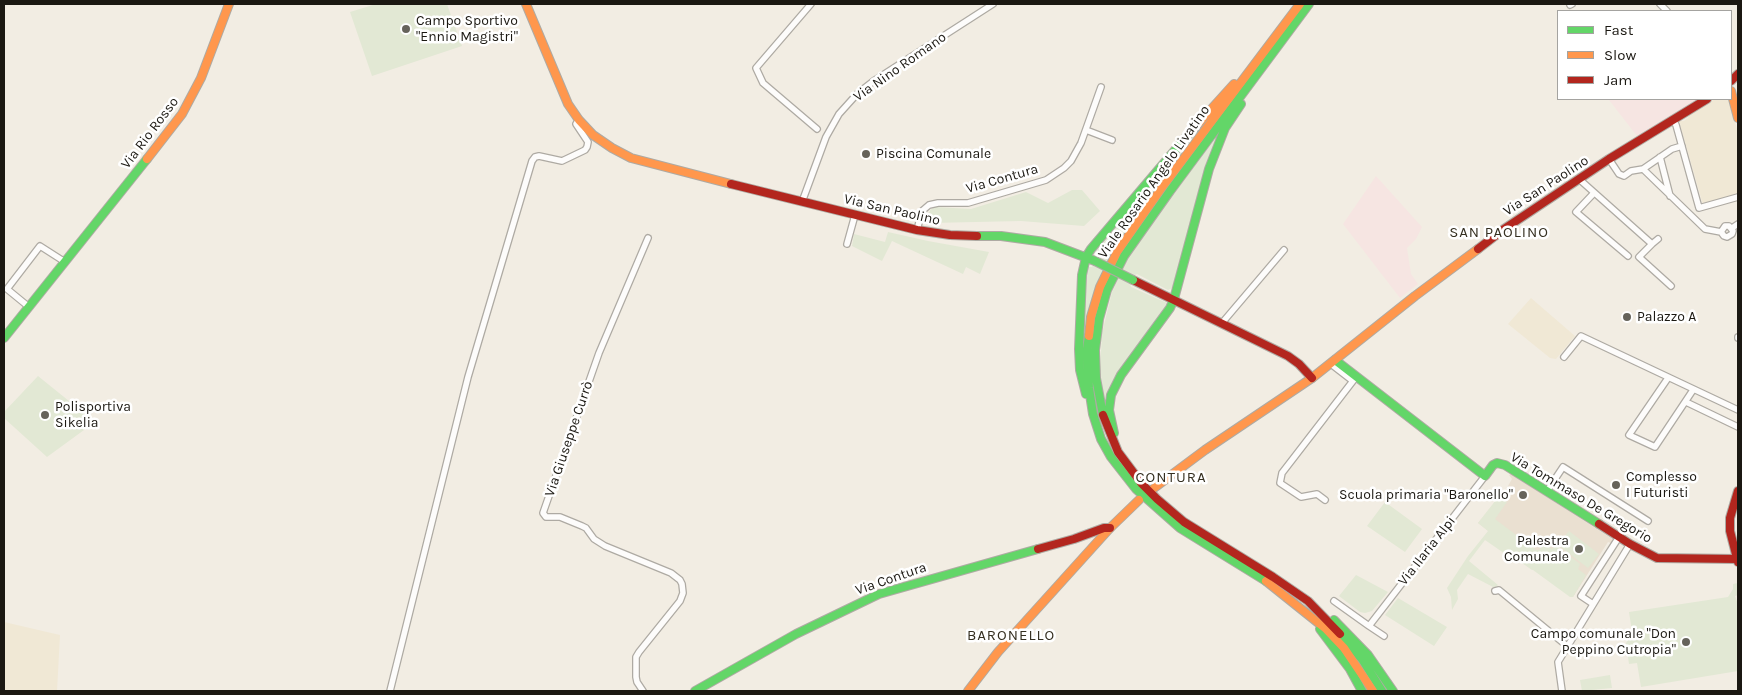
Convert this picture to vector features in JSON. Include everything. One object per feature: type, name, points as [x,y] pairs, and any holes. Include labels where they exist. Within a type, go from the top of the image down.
[{"type":"street","name":"Via Rio Rosso","points":[[4,338],[182,114],[201,78],[229,4]]},
{"type":"street","name":"Via San Paolino","points":[[526,4],[568,104],[593,135],[631,158],[917,230],[950,235],[1018,237],[1045,242],[1095,261],[1288,356],[1299,364],[1312,378]]},
{"type":"street","points":[[811,4],[756,68],[763,83],[817,129]]},
{"type":"street","name":"Via Nino Romano","points":[[802,202],[826,138],[839,114],[852,99],[875,80],[993,4]]},
{"type":"street","name":"Viale Rosario Angelo Livatino","points":[[1300,4],[1268,53],[1137,238],[1115,273],[1099,319],[1095,350],[1096,378],[1102,412],[1118,452],[1142,484],[1157,500],[1184,522],[1308,601],[1362,660],[1382,691]]},
{"type":"street","name":"Viale Rosario Angelo Livatino","points":[[1309,4],[1163,186],[1108,269],[1095,302],[1089,333],[1087,370],[1093,414],[1101,439],[1111,457],[1136,490],[1151,505],[1180,528],[1268,582],[1303,608],[1344,648],[1373,691]]},
{"type":"street","points":[[1093,414],[1081,379],[1079,356],[1082,275],[1086,257],[1198,123],[1268,53]]},
{"type":"street","points":[[1118,452],[1109,410],[1111,395],[1121,375],[1174,300],[1203,187],[1216,148],[1225,128],[1268,53]]},
{"type":"street","name":"Via Contura","points":[[917,230],[922,212],[929,205],[938,203],[968,203],[1046,180],[1056,175],[1071,161],[1081,143],[1101,87]]},
{"type":"street","points":[[1732,95],[1738,118]]},
{"type":"street","name":"Via San Paolino","points":[[1154,488],[1205,450],[1312,378],[1486,242],[1609,159],[1704,100]]},
{"type":"street","points":[[390,691],[468,377],[532,161],[535,157],[539,156],[562,161],[585,150],[588,142],[576,124],[580,120]]},
{"type":"street","points":[[1673,120],[1699,208],[1738,197]]},
{"type":"street","points":[[1086,130],[1112,140]]},
{"type":"street","points":[[1609,159],[1622,176],[1631,171],[1643,169],[1672,149],[1682,146]]},
{"type":"street","points":[[1660,157],[1670,196]]},
{"type":"street","points":[[1643,169],[1705,229],[1721,232],[1727,237],[1732,234],[1732,228],[1738,224]]},
{"type":"street","points":[[1579,179],[1652,244]]},
{"type":"street","points":[[1594,193],[1576,212],[1628,256]]},
{"type":"street","points":[[847,244],[854,215]]},
{"type":"street","name":"Via Giuseppe Currò","points":[[643,691],[636,682],[636,657],[638,652],[680,601],[683,593],[680,580],[671,573],[605,546],[582,526],[560,516],[546,517],[543,513],[599,353],[648,238]]},
{"type":"street","points":[[1658,240],[1638,257],[1671,286]]},
{"type":"street","points":[[29,306],[7,289],[40,246],[65,262]]},
{"type":"street","points":[[1222,323],[1284,250]]},
{"type":"street","points":[[1564,357],[1581,336],[1738,410]]},
{"type":"street","points":[[1333,362],[1485,476]]},
{"type":"street","points":[[1668,378],[1629,435],[1655,447],[1693,390]]},
{"type":"street","points":[[1325,500],[1317,494],[1301,498],[1280,483],[1282,473],[1354,379]]},
{"type":"street","points":[[1686,402],[1738,427]]},
{"type":"street","name":"Via Tommaso De Gregorio","points":[[1485,476],[1492,466],[1497,462],[1501,463],[1630,544],[1657,558],[1738,560]]},
{"type":"street","points":[[1547,491],[1563,467],[1648,521]]},
{"type":"street","name":"Via Ilaria Alpi","points":[[1369,626],[1485,476]]},
{"type":"street","points":[[1738,492],[1730,518],[1732,540],[1738,560]]},
{"type":"street","points":[[968,691],[998,652],[1110,528],[1139,500]]},
{"type":"street","name":"Via Contura","points":[[695,691],[796,634],[879,594],[1074,539],[1104,528],[1110,528]]},
{"type":"street","points":[[1593,604],[1581,596],[1619,537]]},
{"type":"street","points":[[1562,691],[1558,662],[1630,544]]},
{"type":"street","points":[[1495,591],[1499,590],[1567,646]]},
{"type":"street","points":[[1308,601],[1335,621],[1353,639],[1378,669],[1393,691]]},
{"type":"street","points":[[1334,601],[1384,636]]},
{"type":"street","points":[[1303,608],[1339,653],[1362,691]]},
{"type":"shaded area","points":[[1609,100],[1696,100],[1637,136]]},
{"type":"shaded area","points":[[1713,100],[1728,100],[1738,132],[1738,193],[1703,205],[1679,121],[1684,121],[1689,115]]},
{"type":"shaded area","points":[[1376,176],[1422,227],[1416,239],[1407,248],[1411,274],[1418,284],[1400,298],[1343,224]]},
{"type":"shaded area","points":[[1531,298],[1575,336],[1556,359],[1550,358],[1508,324]]},
{"type":"shaded area","points":[[1511,474],[1614,540],[1611,543],[1608,542],[1573,597],[1478,523],[1508,488],[1512,479],[1509,475]]},
{"type":"shaded area","points":[[4,622],[60,635],[57,691],[4,691]]},
{"type":"green space","name":"Campo Sportivo \"Ennio Magistri\"","points":[[376,4],[447,4],[462,46],[372,76],[350,12]]},
{"type":"green space","points":[[1202,125],[1113,250],[1104,267],[1096,285],[1087,316],[1081,357],[1084,278],[1088,267],[1092,267],[1098,256],[1095,252]]},
{"type":"green space","points":[[1219,134],[1205,168],[1174,287],[1168,290],[1137,274],[1130,284],[1131,287],[1167,303],[1113,380],[1105,400],[1100,371],[1102,333],[1112,292],[1128,258],[1173,194]]},
{"type":"green space","points":[[1072,190],[1082,190],[1100,211],[1084,226],[1021,221],[930,223],[927,218],[930,210],[935,207],[971,209],[1026,192],[1048,203]]},
{"type":"green space","points":[[888,232],[989,252],[980,274],[966,267],[963,274],[892,241],[882,261],[852,246],[854,234],[885,242]]},
{"type":"green space","name":"Polisportiva Sikelia","points":[[38,376],[95,422],[47,457],[4,418],[4,412]]},
{"type":"green space","points":[[1499,496],[1507,502],[1495,519],[1536,550],[1539,550],[1544,544],[1552,549],[1555,545],[1580,564],[1578,569],[1586,575],[1573,597],[1570,597],[1533,570],[1485,540],[1469,561],[1498,585],[1495,588],[1468,574],[1457,590],[1458,599],[1452,610],[1451,597],[1447,588],[1468,556],[1488,531],[1478,523]]},
{"type":"green space","points":[[1385,502],[1422,529],[1405,552],[1367,526]]},
{"type":"green space","name":"Palestra Comunale","points":[[1569,531],[1599,554],[1588,568],[1558,545]]},
{"type":"green space","points":[[1356,575],[1388,592],[1372,611],[1360,612],[1339,596]]},
{"type":"green space","name":"Campo comunale \"Don Peppino Cutropia\"","points":[[1738,583],[1738,595],[1735,596],[1738,604],[1738,671],[1641,687],[1637,663],[1629,664],[1626,643],[1629,639],[1633,638],[1629,612],[1728,597],[1733,589],[1733,584]]},
{"type":"green space","points":[[1398,598],[1447,627],[1434,646],[1385,615]]},
{"type":"green space","points":[[1610,675],[1612,688],[1582,691],[1580,680]]},
{"type":"traffic: fast","points":[[1103,415],[1096,378],[1095,350],[1099,319],[1107,290],[1124,256],[1309,4]]},
{"type":"traffic: fast","points":[[1114,433],[1109,410],[1111,395],[1121,375],[1170,308],[1209,169],[1225,128],[1241,104]]},
{"type":"traffic: fast","points":[[1086,394],[1080,370],[1079,349],[1082,275],[1086,257],[1187,136]]},
{"type":"traffic: fast","points":[[4,338],[147,159]]},
{"type":"traffic: fast","points":[[977,236],[1001,236],[1045,242],[1095,261]]},
{"type":"traffic: fast","points":[[1095,261],[1133,280]]},
{"type":"traffic: fast","points":[[1089,336],[1087,349],[1089,388],[1093,414],[1101,439],[1111,457],[1136,489],[1180,528],[1266,581]]},
{"type":"traffic: fast","points":[[1335,360],[1485,476],[1493,465],[1497,463],[1505,465],[1599,524]]},
{"type":"traffic: fast","points":[[695,691],[796,634],[879,594],[1038,549]]},
{"type":"traffic: fast","points":[[1334,620],[1368,655],[1393,691]]},
{"type":"traffic: fast","points":[[1320,629],[1350,669],[1362,691]]},
{"type":"traffic: fast","points":[[1340,634],[1362,659],[1382,691]]},
{"type":"traffic: slow","points":[[147,159],[182,114],[201,78],[229,4]]},
{"type":"traffic: slow","points":[[526,4],[568,104],[593,135],[631,158],[731,184]]},
{"type":"traffic: slow","points":[[1089,336],[1091,317],[1100,287],[1117,252],[1163,186],[1300,4]]},
{"type":"traffic: slow","points":[[1187,136],[1234,84]]},
{"type":"traffic: slow","points":[[1732,95],[1738,118]]},
{"type":"traffic: slow","points":[[1154,488],[1205,450],[1312,378],[1415,296],[1478,249]]},
{"type":"traffic: slow","points":[[968,691],[998,652],[1110,528],[1139,500]]},
{"type":"traffic: slow","points":[[1266,581],[1326,629],[1344,648],[1373,691]]},
{"type":"traffic: jam","points":[[1732,80],[1738,74]]},
{"type":"traffic: jam","points":[[1478,249],[1504,229],[1609,159],[1705,100]]},
{"type":"traffic: jam","points":[[731,184],[917,230],[950,235],[977,236]]},
{"type":"traffic: jam","points":[[1133,280],[1288,356],[1299,364],[1312,378]]},
{"type":"traffic: jam","points":[[1103,415],[1118,452],[1142,484],[1157,499],[1184,522],[1308,601],[1340,634]]},
{"type":"traffic: jam","points":[[1738,491],[1730,518],[1730,531],[1738,562]]},
{"type":"traffic: jam","points":[[1599,524],[1630,544],[1657,558],[1737,559]]},
{"type":"traffic: jam","points":[[1038,549],[1104,528],[1110,528]]},
{"type":"place","name":"Campo Sportivo \"Ennio Magistri\"","points":[[406,29]]},
{"type":"place","name":"Piscina Comunale","points":[[866,154]]},
{"type":"place","name":"Palazzo A","points":[[1627,317]]},
{"type":"place","name":"Polisportiva Sikelia","points":[[45,415]]},
{"type":"place","name":"Complesso I Futuristi","points":[[1616,485]]},
{"type":"place","name":"Scuola primaria \"Baronello\"","points":[[1523,495]]},
{"type":"place","name":"Palestra Comunale","points":[[1579,549]]},
{"type":"place","name":"Campo comunale \"Don Peppino Cutropia\"","points":[[1686,642]]},
{"type":"district","name":"SAN PAOLINO","points":[[1499,233]]},
{"type":"district","name":"CONTURA","points":[[1171,478]]},
{"type":"district","name":"BARONELLO","points":[[1011,636]]}]
